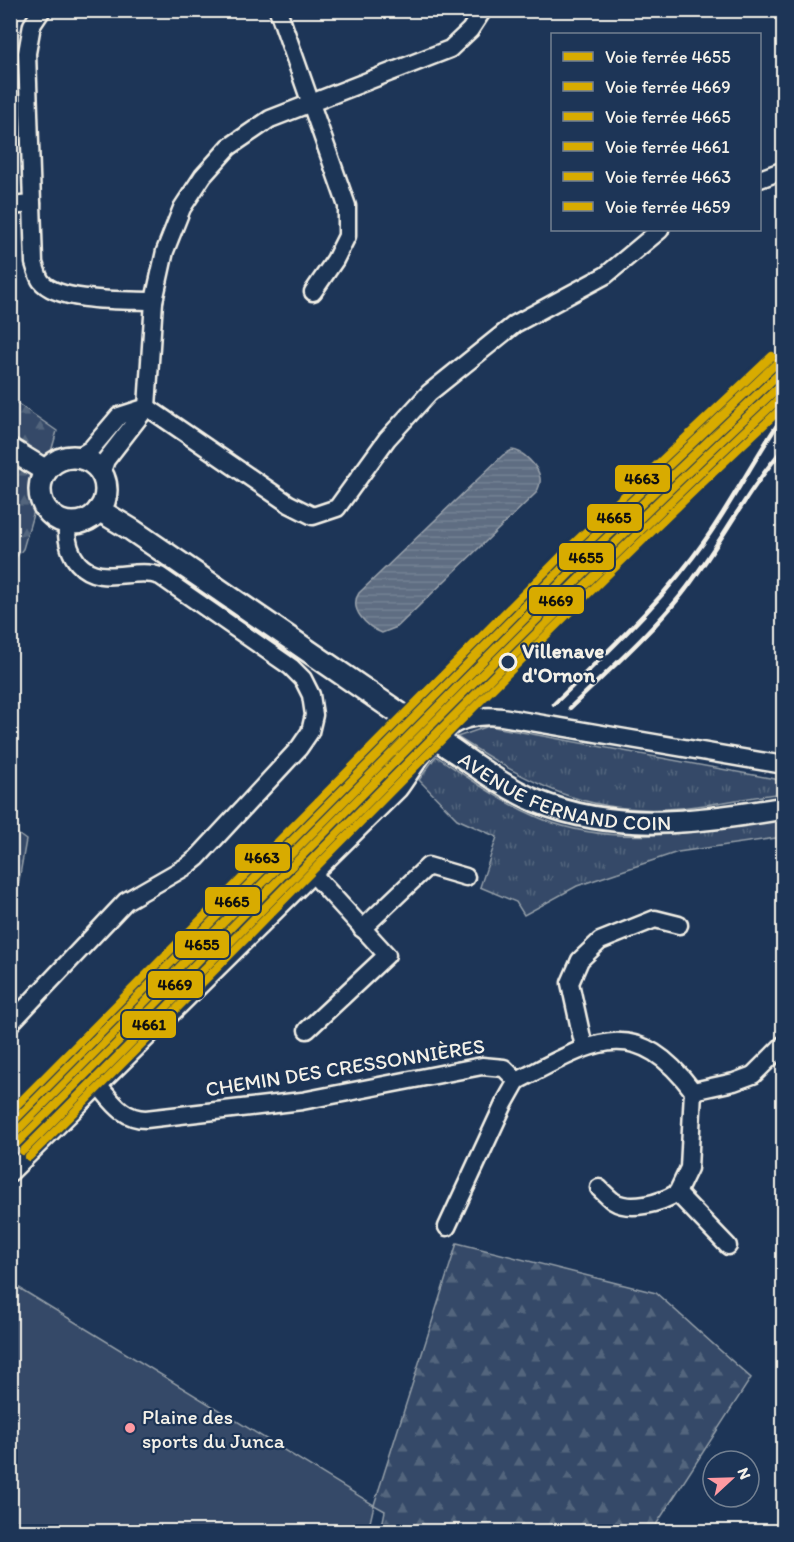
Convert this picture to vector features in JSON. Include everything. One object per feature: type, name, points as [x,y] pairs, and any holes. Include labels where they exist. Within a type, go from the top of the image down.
[{"type":"main road","points":[[10,449],[45,471]]},
{"type":"main road","points":[[78,458],[87,461],[101,474],[106,492],[99,510],[85,521],[67,523],[54,517],[44,506],[40,490],[41,480],[45,471],[60,460],[78,458]]},
{"type":"main road","name":"AVENUE FERNAND COIN","points":[[99,510],[132,530],[493,778],[555,808],[594,818],[628,823],[658,823],[724,817],[783,808]]},
{"type":"street","points":[[42,10],[32,26],[27,53],[34,264],[41,282],[55,291],[75,297],[154,301]]},
{"type":"street","points":[[278,10],[347,206],[347,236],[335,260],[313,292]]},
{"type":"street","points":[[101,474],[106,460],[147,407],[154,301],[165,250],[182,208],[203,176],[229,147],[270,120],[450,49],[470,30],[483,10]]},
{"type":"street","points":[[761,178],[783,170]]},
{"type":"street","points":[[10,206],[32,204]]},
{"type":"street","points":[[147,407],[289,504],[313,516],[337,508],[387,440],[429,393],[515,324],[606,275],[659,231]]},
{"type":"street","points":[[78,458],[91,449],[119,416],[147,407]]},
{"type":"street","points":[[10,1024],[126,901],[197,858],[299,748],[307,738],[314,721],[314,708],[309,690],[291,667],[160,576],[151,573],[104,576],[86,570],[76,561],[68,544],[67,523]]},
{"type":"street","points":[[10,1173],[399,789],[438,736],[456,723],[474,716],[487,715],[783,765]]},
{"type":"street","points":[[362,929],[428,866],[466,878]]},
{"type":"street","points":[[307,1030],[387,955],[313,874]]},
{"type":"street","points":[[584,1047],[570,983],[580,960],[600,941],[655,920],[679,925]]},
{"type":"street","points":[[447,1227],[517,1081],[584,1047],[615,1041],[627,1042],[648,1048],[668,1061],[693,1090],[689,1168],[677,1193],[654,1203],[622,1205],[599,1188]]},
{"type":"street","points":[[693,1090],[734,1082],[753,1075],[783,1044]]},
{"type":"street","name":"CHEMIN DES CRESSONNIÈRES","points":[[98,1085],[120,1111],[129,1117],[146,1119],[302,1101],[482,1066],[504,1068],[517,1081]]},
{"type":"street","points":[[677,1193],[728,1246]]},
{"type":"green space","points":[[11,399],[57,431],[23,549],[11,563]]},
{"type":"green space","points":[[489,726],[775,779],[782,786],[776,794],[680,808],[647,809],[589,802],[562,794],[536,782],[457,737]]},
{"type":"green space","points":[[436,756],[514,806],[542,819],[570,828],[599,833],[658,835],[774,820],[783,823],[783,837],[678,852],[577,886],[524,915],[516,902],[480,887],[497,837],[457,819],[419,780]]},
{"type":"green space","points":[[11,829],[26,840],[11,926]]},
{"type":"green space","points":[[457,1243],[656,1293],[751,1378],[705,1449],[701,1449],[701,1455],[652,1531],[381,1531],[385,1511],[374,1505]]},
{"type":"green space","name":"Plaine des sports du Junca","points":[[11,1283],[374,1505],[368,1531],[11,1531]]},
{"type":"shaded area","points":[[512,450],[525,456],[537,469],[540,482],[536,493],[397,627],[382,633],[365,622],[357,611],[356,599],[359,593],[503,455]]},
{"type":"railway","points":[[724,413],[784,366]]},
{"type":"railway","points":[[554,704],[672,584],[716,524],[784,415]]},
{"type":"railway","points":[[570,708],[642,638],[682,594],[757,483],[784,448]]},
{"type":"rail line","name":"4663","points":[[10,1112],[573,544],[772,356]]},
{"type":"rail line","name":"4665","points":[[10,1125],[580,550],[778,362]]},
{"type":"rail line","name":"4655","points":[[10,1138],[586,557],[784,369]]},
{"type":"rail line","name":"4669","points":[[16,1144],[492,664],[685,475],[784,382]]},
{"type":"rail line","name":"4661","points":[[23,1151],[495,674],[686,486],[784,394]]},
{"type":"rail line","name":"4659","points":[[29,1157],[497,684],[687,497],[784,406]]},
{"type":"place","name":"Villenave d'Ornon","points":[[508,662]]},
{"type":"place","name":"Plaine des sports du Junca","points":[[130,1428]]}]
